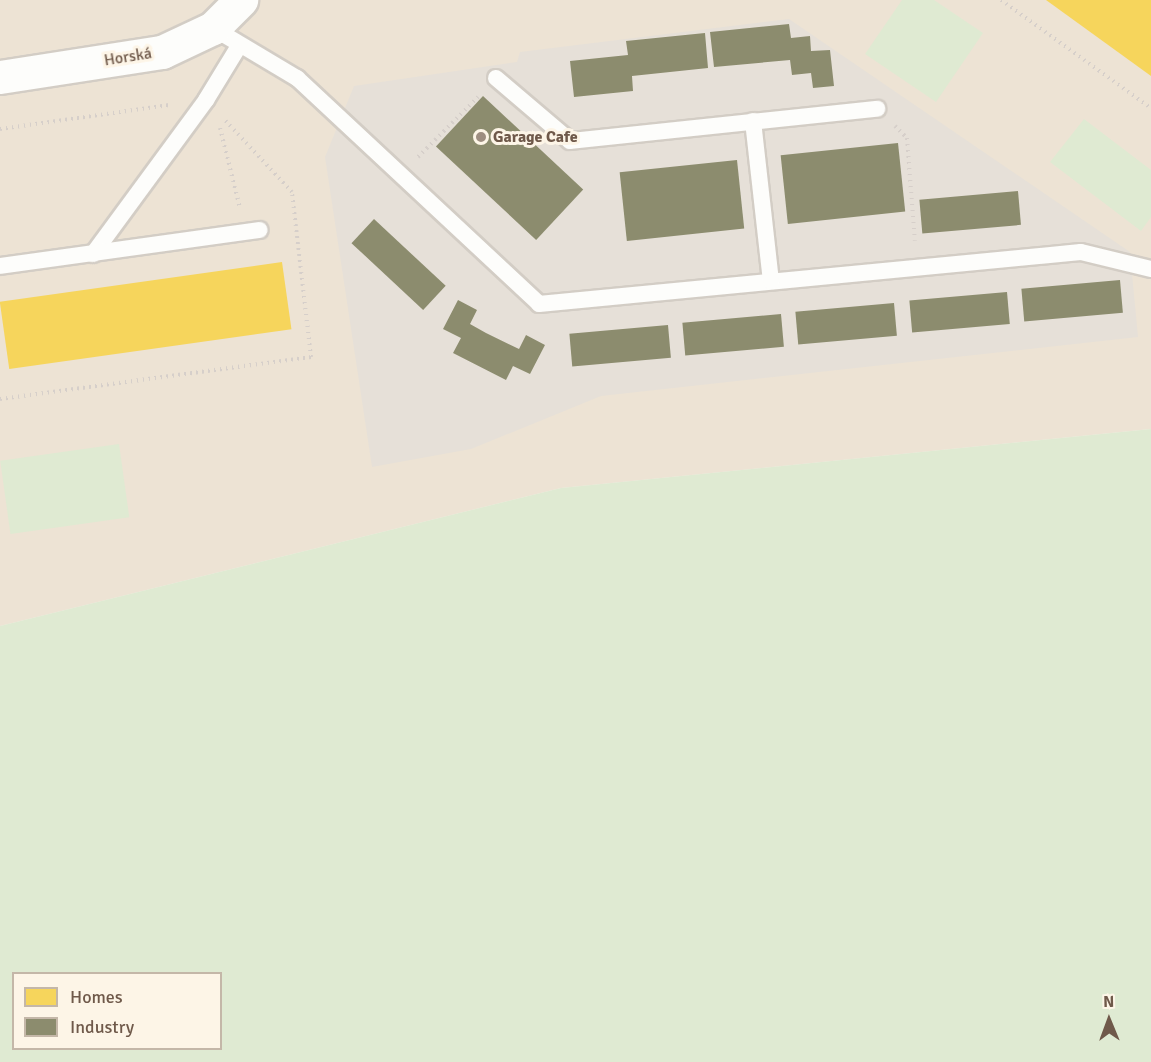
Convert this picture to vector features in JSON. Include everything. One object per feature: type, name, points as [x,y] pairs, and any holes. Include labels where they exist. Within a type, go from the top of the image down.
[{"type":"street","name":"Horská","points":[[0,77],[162,52],[226,37],[241,0]]},
{"type":"lane","points":[[93,254],[206,100],[226,37],[297,78],[539,304],[1081,252],[1131,266],[1151,269]]},
{"type":"lane","points":[[496,78],[570,141],[877,109]]},
{"type":"lane","points":[[753,121],[771,281]]},
{"type":"lane","points":[[0,266],[260,230]]},
{"type":"path","points":[[1000,0],[1151,108]]},
{"type":"path","points":[[401,175],[496,78]]},
{"type":"path","points":[[0,129],[206,100],[292,192],[311,357],[0,399]]},
{"type":"path","points":[[877,109],[908,138],[917,266]]},
{"type":"path","points":[[221,133],[240,207]]},
{"type":"shaded area","points":[[0,0],[1151,0],[1151,429],[561,488],[0,626]]},
{"type":"shaded area","points":[[789,19],[1130,252],[1138,337],[601,396],[471,449],[372,467],[325,157],[354,86],[517,62],[520,52]]},
{"type":"green space","points":[[902,0],[934,0],[983,33],[936,102],[865,54]]},
{"type":"green space","points":[[1084,119],[1151,170],[1151,217],[1141,231],[1050,162]]},
{"type":"green space","points":[[1151,429],[1151,1062],[0,1062],[0,626],[561,488]]},
{"type":"green space","points":[[119,444],[129,517],[10,534],[0,461]]},
{"type":"building: Homes","points":[[1046,0],[1151,0],[1151,76]]},
{"type":"building: Homes","points":[[282,262],[291,329],[9,369],[0,302]]},
{"type":"building: Industry","points":[[789,24],[791,38],[810,36],[811,51],[830,50],[834,86],[813,88],[811,73],[792,75],[790,60],[714,67],[710,32]]},
{"type":"building: Industry","points":[[705,33],[708,68],[632,76],[633,91],[574,97],[570,61],[628,55],[626,41]]},
{"type":"building: Industry","points":[[483,96],[583,189],[536,240],[436,146]]},
{"type":"building: Industry","points":[[898,143],[905,212],[788,224],[781,155]]},
{"type":"building: Industry","points":[[737,160],[744,229],[627,241],[620,172]]},
{"type":"building: Industry","points":[[1018,191],[1021,225],[922,233],[919,200]]},
{"type":"building: Industry","points":[[374,219],[446,286],[423,310],[351,243]]},
{"type":"building: Industry","points":[[1120,280],[1123,313],[1024,322],[1021,289]]},
{"type":"building: Industry","points":[[1007,292],[1010,324],[912,332],[909,301]]},
{"type":"building: Industry","points":[[458,300],[477,310],[470,324],[486,333],[519,349],[526,335],[545,345],[530,374],[513,366],[506,380],[453,353],[461,338],[443,329]]},
{"type":"building: Industry","points":[[894,303],[897,336],[798,345],[795,312]]},
{"type":"building: Industry","points":[[781,314],[784,347],[685,356],[682,323]]},
{"type":"building: Industry","points":[[668,325],[671,358],[572,367],[569,334]]},
{"type":"place","name":"Garage Cafe","points":[[481,137]]}]
